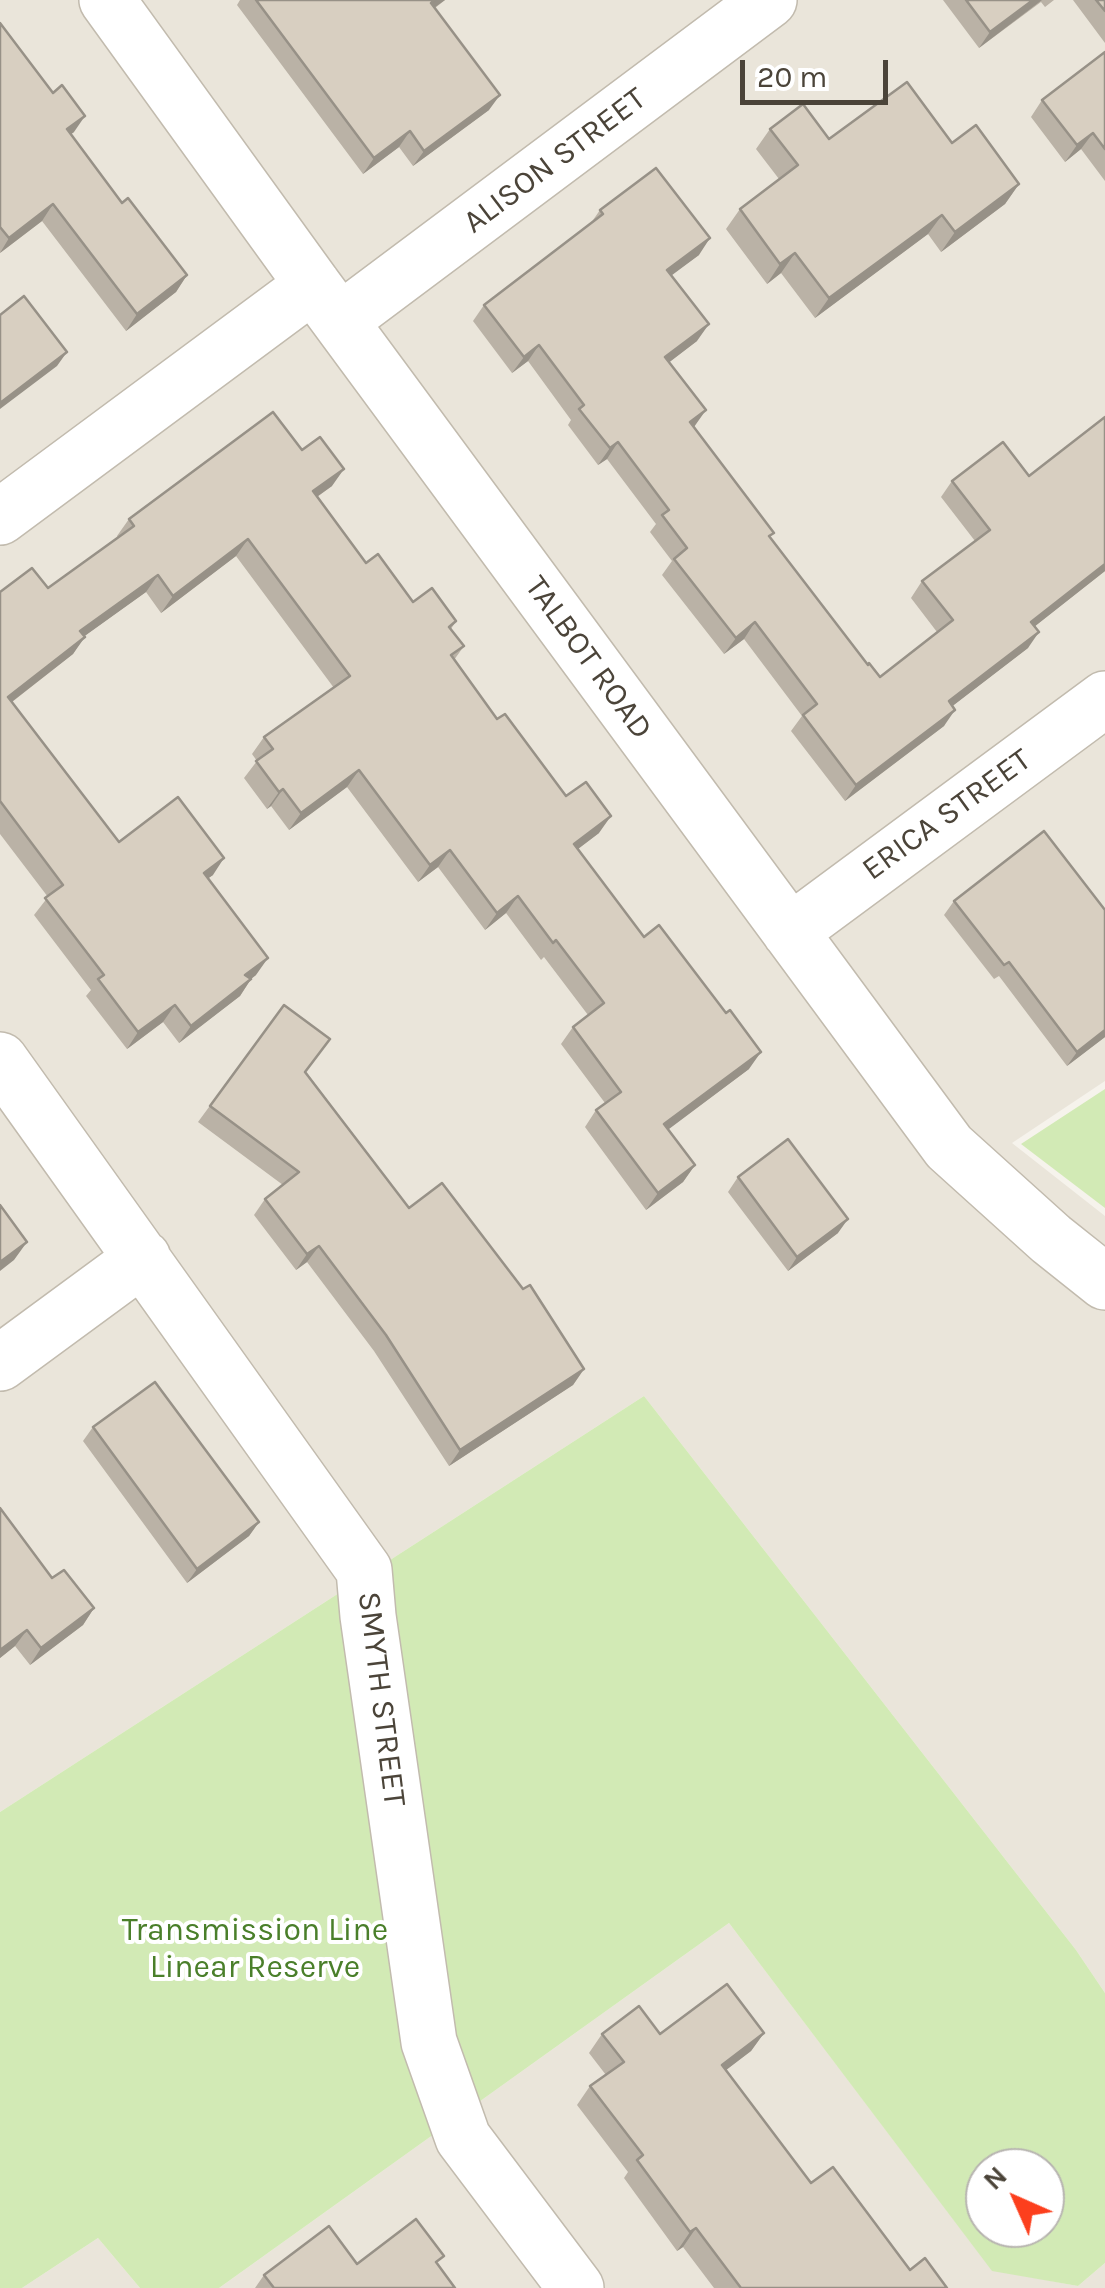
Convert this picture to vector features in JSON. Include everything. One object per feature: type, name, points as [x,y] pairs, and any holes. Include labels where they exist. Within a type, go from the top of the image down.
[{"type":"street","name":"TALBOT ROAD","points":[[107,0],[949,1147],[1050,1239],[1105,1282]]},
{"type":"street","name":"ALISON STREET","points":[[0,517],[327,303],[770,0]]},
{"type":"street","name":"ERICA STREET","points":[[790,932],[1105,699]]},
{"type":"street","name":"SMYTH STREET","points":[[0,1060],[364,1570],[429,2042],[463,2138],[576,2288]]},
{"type":"street","points":[[0,1363],[143,1258]]},
{"type":"shaded area","points":[[0,0],[1105,0],[1105,1081],[1012,1143],[1105,1216],[1105,1993],[1076,1950],[644,1396],[0,1812]]},
{"type":"shaded area","points":[[729,1923],[965,2234],[965,2248],[975,2248],[992,2270],[1078,2286],[1105,2263],[1105,2288],[219,2288]]},
{"type":"shaded area","points":[[98,2238],[140,2288],[22,2288]]},
{"type":"green space","points":[[1105,1089],[1105,1208],[1021,1144]]},
{"type":"green space","name":"Transmission Line Linear Reserve","points":[[644,1396],[1076,1950],[1105,1993],[1105,2263],[1078,2286],[992,2271],[975,2248],[1065,2248],[1065,2148],[965,2148],[965,2235],[729,1923],[219,2288],[140,2288],[98,2238],[22,2288],[0,2288],[0,1812]]},
{"type":"building","points":[[256,0],[435,0],[431,3],[500,95],[424,151],[410,131],[374,158]]},
{"type":"building","points":[[966,0],[1033,0],[990,32]]},
{"type":"building","points":[[0,23],[53,93],[62,85],[85,116],[67,129],[122,203],[128,198],[187,275],[137,314],[53,204],[9,238],[0,227]]},
{"type":"building","points":[[1105,52],[1105,149],[1093,133],[1077,145],[1042,100]]},
{"type":"building","points":[[907,82],[952,143],[976,125],[1019,184],[955,232],[942,215],[829,298],[795,253],[780,264],[740,209],[798,165],[770,129],[803,104],[829,139]]},
{"type":"building","points":[[656,168],[710,238],[667,270],[709,324],[665,357],[706,410],[690,422],[774,533],[769,536],[880,677],[953,620],[922,581],[990,530],[952,481],[1003,442],[1029,476],[1105,417],[1105,564],[1031,622],[1039,632],[949,701],[955,710],[856,785],[803,715],[817,704],[755,622],[736,638],[674,559],[687,548],[662,515],[669,510],[618,442],[610,448],[579,409],[584,405],[539,345],[524,357],[484,305]]},
{"type":"building","points":[[24,296],[67,352],[0,403],[0,315]]},
{"type":"building","points":[[273,412],[302,450],[320,437],[344,469],[313,491],[366,563],[378,554],[413,602],[432,588],[456,621],[449,627],[464,646],[451,655],[497,719],[505,714],[566,796],[586,782],[611,816],[574,844],[644,937],[659,925],[761,1052],[664,1124],[695,1165],[658,1193],[596,1110],[621,1092],[573,1027],[604,1003],[518,896],[497,913],[450,850],[430,865],[359,770],[301,813],[256,761],[273,749],[264,737],[350,676],[248,539],[173,596],[158,575],[80,631],[85,637],[8,697],[119,842],[178,797],[224,858],[204,873],[268,958],[245,975],[251,979],[191,1026],[175,1005],[138,1032],[98,979],[104,975],[45,898],[63,885],[0,801],[0,592],[32,568],[48,588],[134,526],[129,519]]},
{"type":"building","points":[[1044,831],[1105,910],[1105,1030],[1077,1052],[1009,962],[1004,965],[954,901]]},
{"type":"building","points":[[284,1005],[330,1039],[305,1072],[409,1208],[442,1183],[523,1289],[530,1285],[584,1369],[460,1450],[386,1335],[319,1246],[307,1254],[265,1199],[299,1172],[210,1106]]},
{"type":"building","points":[[788,1139],[848,1219],[797,1257],[738,1177]]},
{"type":"building","points":[[0,1205],[27,1242],[0,1262]]},
{"type":"building","points":[[155,1382],[259,1522],[197,1569],[93,1427]]},
{"type":"building","points":[[0,1508],[52,1578],[64,1570],[94,1608],[41,1648],[27,1630],[0,1650]]},
{"type":"building","points":[[727,1984],[764,2033],[722,2065],[811,2183],[833,2167],[910,2270],[925,2258],[947,2288],[741,2288],[696,2228],[690,2232],[637,2160],[643,2155],[590,2086],[624,2062],[602,2034],[639,2006],[660,2034]]},
{"type":"building","points":[[416,2219],[444,2256],[436,2262],[455,2288],[274,2288],[264,2275],[329,2226],[357,2264]]}]
